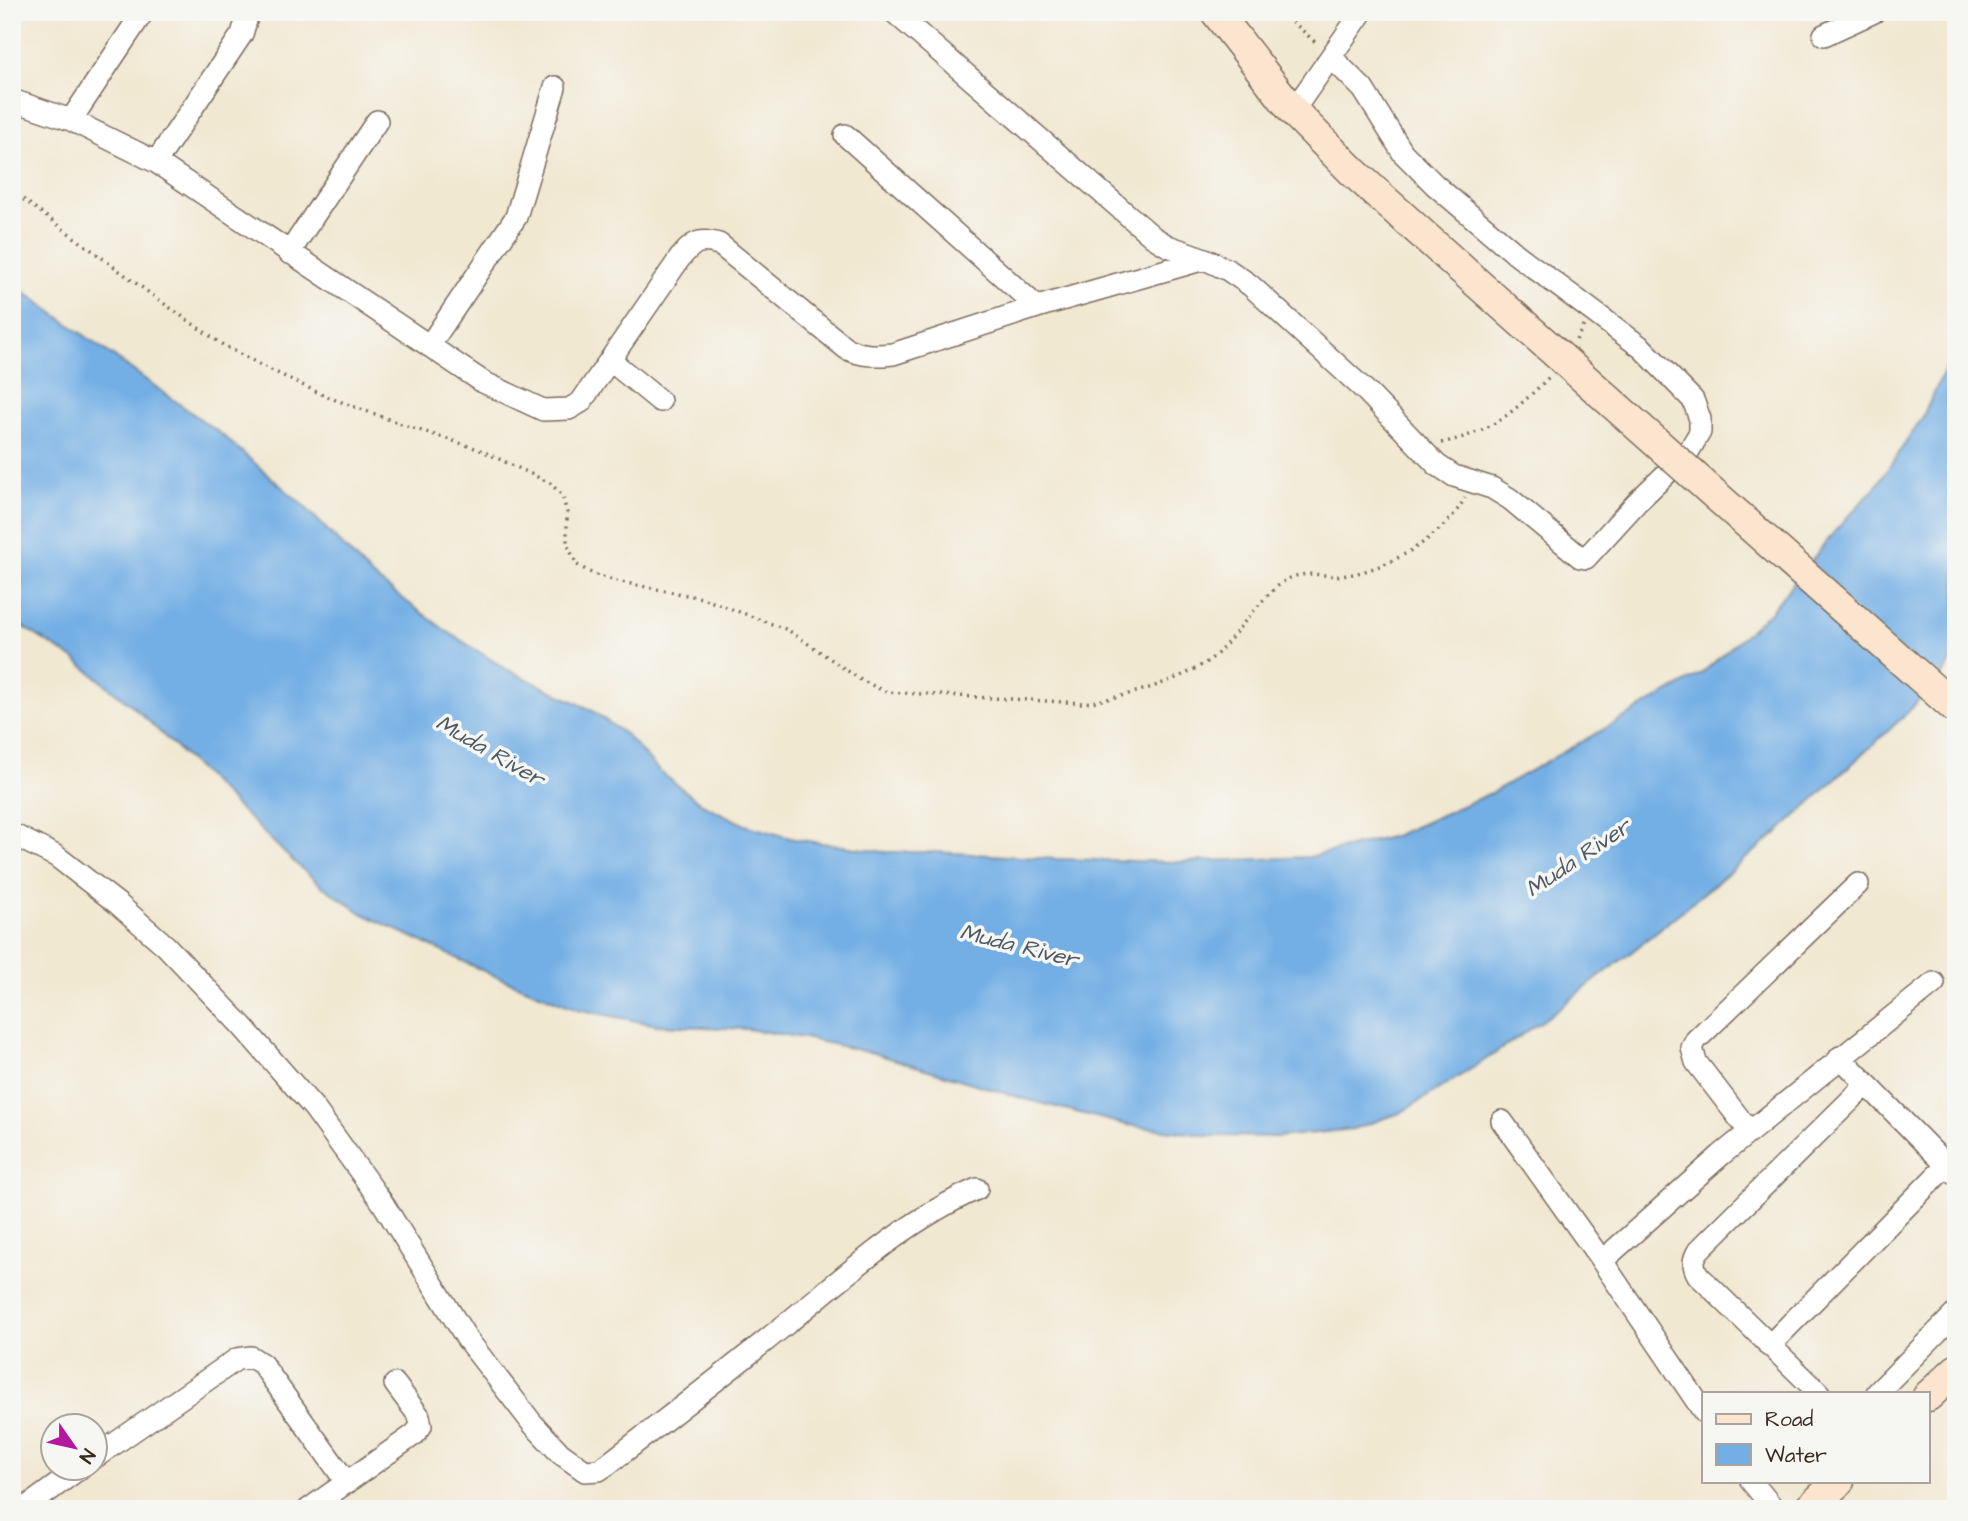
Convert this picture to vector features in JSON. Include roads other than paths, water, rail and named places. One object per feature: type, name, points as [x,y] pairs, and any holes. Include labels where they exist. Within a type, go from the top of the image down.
[{"type":"main road","points":[[1216,12],[1293,111],[1352,171],[1956,709]]},
{"type":"main road","points":[[1930,1394],[1956,1370]]},
{"type":"main road","points":[[1809,1509],[1838,1482]]},
{"type":"street","points":[[71,120],[143,12]]},
{"type":"street","points":[[156,162],[242,34],[246,21],[244,12]]},
{"type":"street","points":[[894,12],[1153,237],[1168,246],[1205,259],[1250,285],[1367,392],[1437,465],[1454,476],[1492,488],[1510,499],[1580,557],[1586,558],[1638,501],[1687,454],[1700,432],[1700,419],[1693,400],[1642,348],[1517,255],[1427,177],[1403,153],[1363,89],[1331,57]]},
{"type":"street","points":[[1293,111],[1362,12]]},
{"type":"street","points":[[1824,35],[1874,12]]},
{"type":"street","points":[[429,346],[519,209],[555,87]]},
{"type":"street","points":[[12,100],[71,120],[156,162],[483,382],[543,410],[569,409],[581,402],[680,258],[693,244],[706,240],[719,244],[847,349],[860,355],[874,356],[892,354],[1037,307],[1205,259]]},
{"type":"street","points":[[289,253],[377,121]]},
{"type":"street","points":[[845,135],[1037,307]]},
{"type":"street","points":[[611,361],[660,401]]},
{"type":"street","points":[[12,834],[56,856],[118,904],[166,946],[242,1026],[314,1108],[375,1192],[467,1339],[483,1360],[532,1423],[560,1453],[585,1471],[600,1470],[608,1464],[719,1379],[885,1245],[943,1206],[977,1189]]},
{"type":"street","points":[[1749,1131],[1696,1062],[1692,1048],[1696,1040],[1858,884]]},
{"type":"street","points":[[1602,1261],[1749,1131],[1934,984]]},
{"type":"street","points":[[1769,1346],[1951,1170],[1840,1057]]},
{"type":"street","points":[[1818,1392],[1698,1275],[1693,1258],[1866,1085]]},
{"type":"street","points":[[1502,1121],[1602,1261],[1702,1409]]},
{"type":"street","points":[[1878,1392],[1956,1313]]},
{"type":"street","points":[[108,1448],[237,1359],[251,1357],[262,1364],[347,1483]]},
{"type":"street","points":[[309,1509],[415,1434],[421,1426],[419,1416],[395,1384]]},
{"type":"street","points":[[24,1509],[51,1501],[68,1482]]},
{"type":"street","points":[[1752,1482],[1774,1509]]},
{"type":"water","name":"Muda River","points":[[12,283],[221,434],[304,506],[372,576],[445,630],[506,669],[590,709],[626,735],[659,771],[702,804],[745,825],[794,839],[884,852],[1179,862],[1309,857],[1394,836],[1491,793],[1701,674],[1770,612],[1836,530],[1878,484],[1922,418],[1956,347],[1956,650],[1945,672],[1902,718],[1776,834],[1545,1019],[1400,1113],[1353,1129],[1278,1137],[1212,1136],[1127,1125],[1021,1098],[873,1053],[804,1038],[747,1029],[657,1025],[577,1009],[488,973],[363,914],[322,886],[134,707],[74,659],[12,620]]}]
